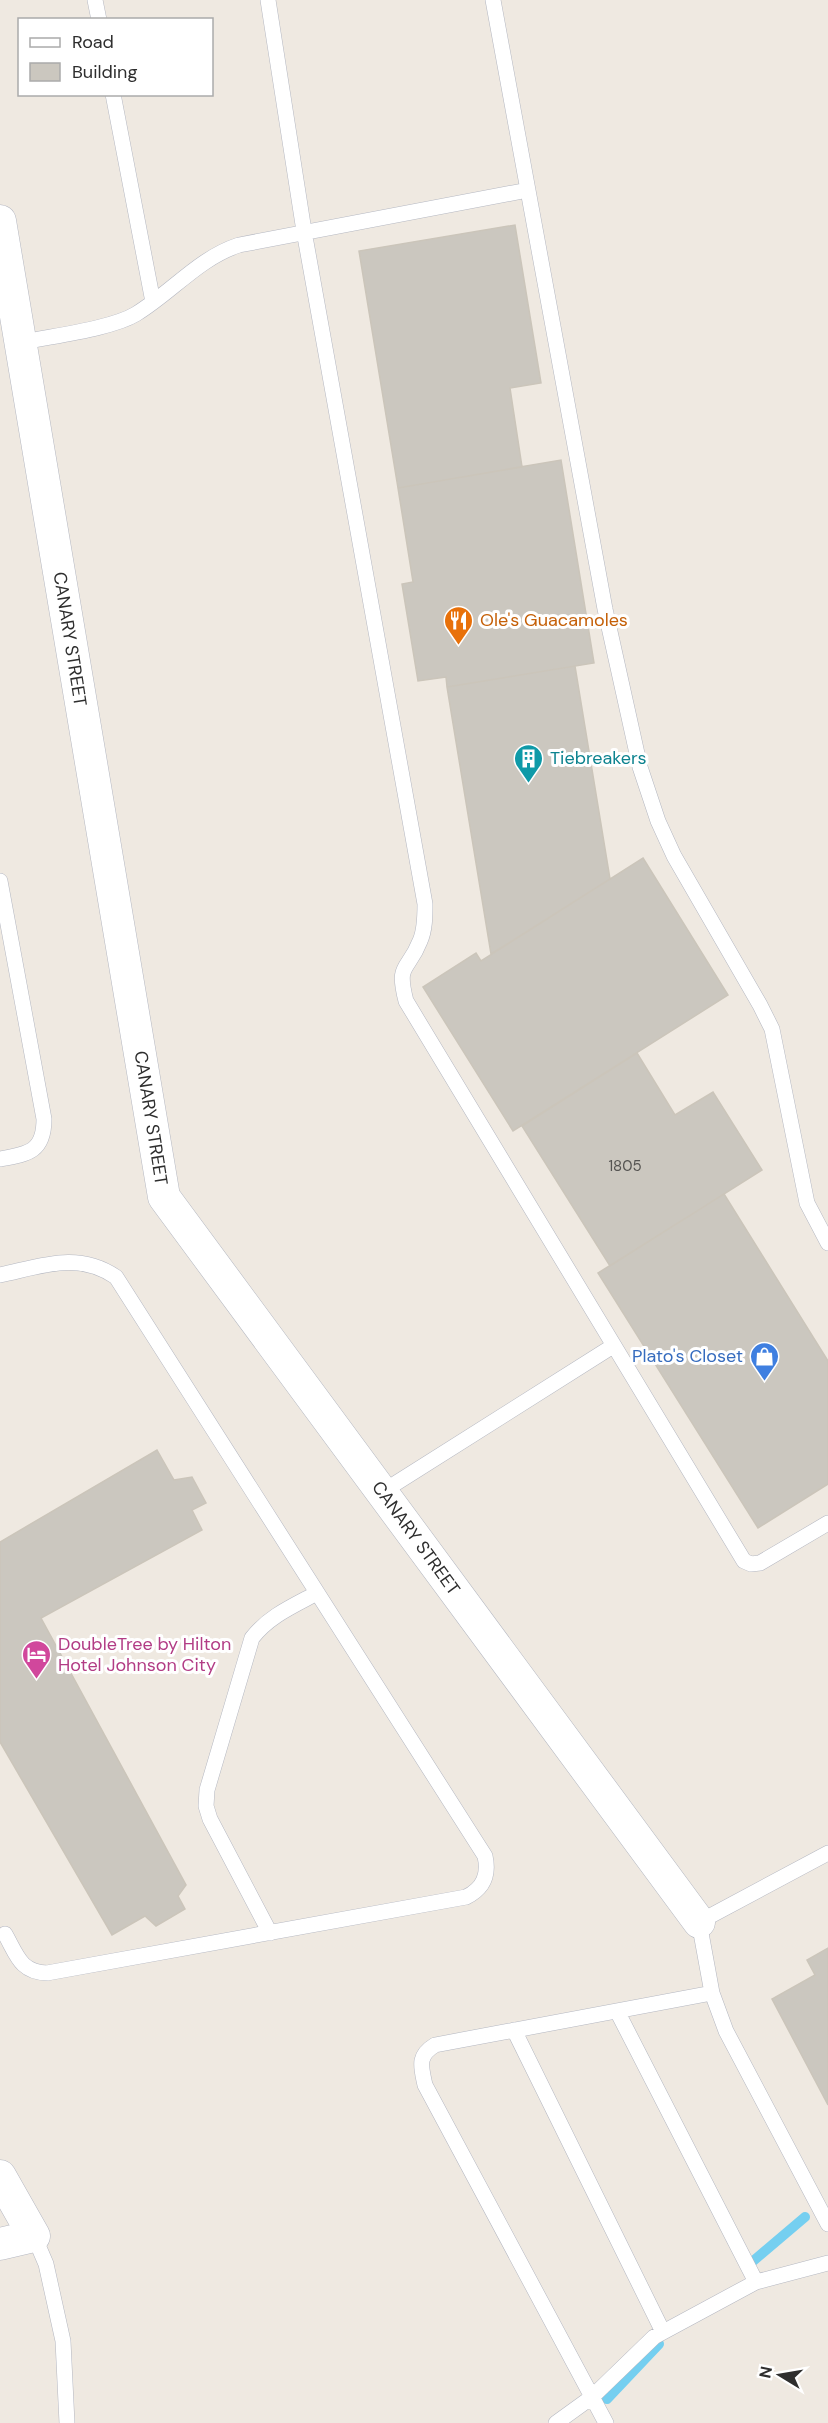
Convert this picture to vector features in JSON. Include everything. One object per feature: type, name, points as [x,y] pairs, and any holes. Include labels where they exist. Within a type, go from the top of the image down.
[{"type":"street","name":"CANARY STREET","points":[[0,221],[10,344],[164,1197],[699,1922]]},
{"type":"street","points":[[0,2176],[34,2236],[0,2244]]},
{"type":"lane","points":[[95,0],[99,18]]},
{"type":"lane","points":[[268,0],[304,231],[425,904],[421,940],[404,966],[401,982],[406,1001],[744,1561],[760,1563],[828,1523]]},
{"type":"lane","points":[[493,0],[605,609],[640,767],[658,821],[674,856],[772,1029],[807,1203],[828,1243]]},
{"type":"lane","points":[[113,96],[153,302]]},
{"type":"lane","points":[[10,344],[122,321],[153,302],[202,264],[227,249],[304,231],[528,190]]},
{"type":"lane","points":[[0,881],[44,1119],[44,1134],[39,1146],[24,1155],[0,1159]]},
{"type":"lane","points":[[0,1275],[73,1262],[89,1263],[116,1277],[485,1856],[488,1868],[477,1892],[466,1897],[47,1973],[29,1970],[23,1965],[2,1932]]},
{"type":"lane","points":[[382,1492],[613,1346]]},
{"type":"lane","points":[[270,1933],[210,1819],[206,1806],[207,1790],[252,1638],[262,1625],[273,1617],[317,1593]]},
{"type":"lane","points":[[828,1854],[699,1922],[712,1993],[726,2031],[828,2224]]},
{"type":"lane","points":[[606,2423],[425,2085],[421,2065],[425,2051],[435,2045],[712,1993]]},
{"type":"lane","points":[[617,2011],[756,2282]]},
{"type":"lane","points":[[514,2030],[663,2332]]},
{"type":"lane","points":[[34,2236],[46,2264],[63,2341],[67,2423]]},
{"type":"lane","points":[[556,2423],[592,2397],[654,2337],[756,2282],[828,2264]]},
{"type":"building","points":[[515,225],[541,383],[510,388],[522,467],[398,488],[359,251]]},
{"type":"building","points":[[561,460],[594,663],[447,687],[446,677],[418,681],[402,584],[413,582],[398,488]]},
{"type":"building","name":"Tiebreakers","points":[[575,666],[610,879],[491,954],[447,687]]},
{"type":"building","points":[[643,858],[728,995],[513,1131],[423,987],[476,953],[481,961]]},
{"type":"building","points":[[637,1053],[675,1115],[713,1092],[762,1170],[610,1266],[522,1126]]},
{"type":"building","points":[[724,1194],[828,1361],[828,1484],[758,1528],[598,1273]]},
{"type":"building","name":"DoubleTree by Hilton Hotel Johnson City","points":[[157,1450],[174,1480],[192,1477],[206,1503],[192,1510],[202,1530],[41,1618],[186,1885],[178,1896],[185,1909],[156,1926],[145,1916],[112,1935],[0,1742],[0,1542]]},
{"type":"building","points":[[828,1948],[828,2105],[772,1999],[815,1975],[807,1960]]},
{"type":"waterway","points":[[752,2262],[805,2217]]},
{"type":"waterway","points":[[607,2399],[659,2344]]},
{"type":"place","name":"Ole's Guacamoles","points":[[459,646]]},
{"type":"place","name":"Tiebreakers","points":[[529,784]]},
{"type":"place","name":"Plato's Closet","points":[[764,1382]]},
{"type":"place","name":"DoubleTree by Hilton Hotel Johnson City","points":[[37,1680]]}]
